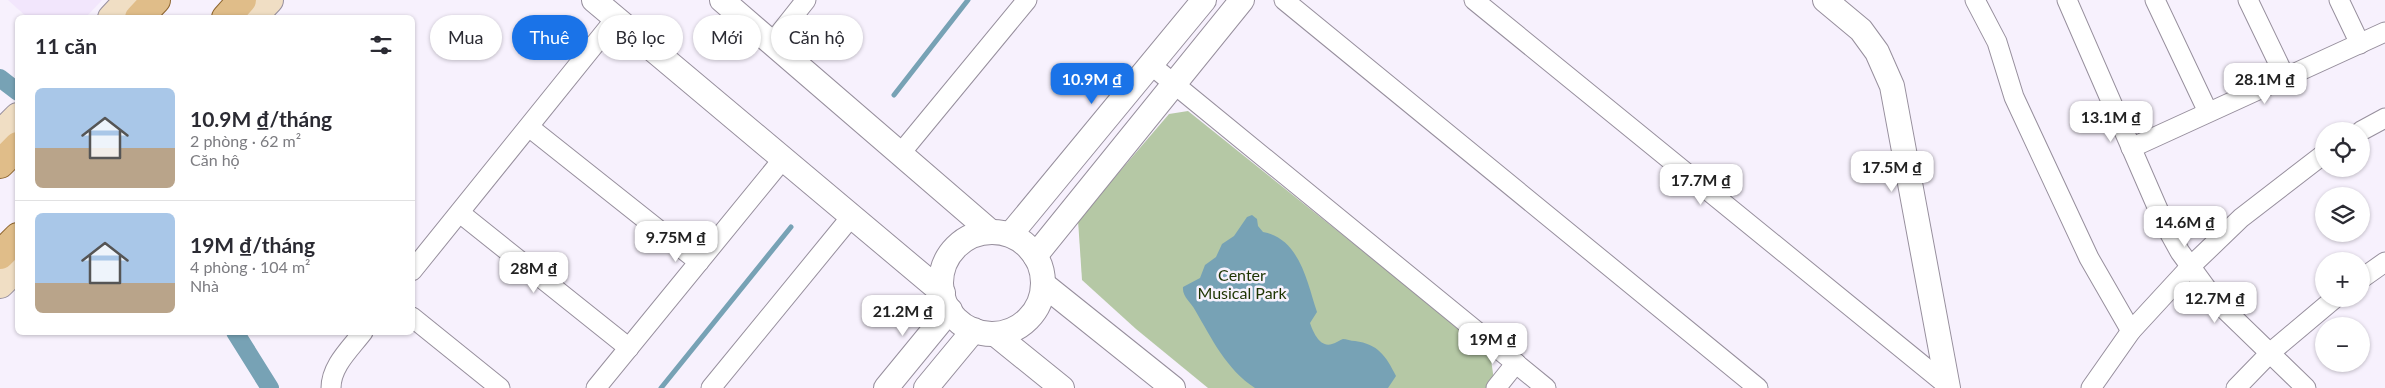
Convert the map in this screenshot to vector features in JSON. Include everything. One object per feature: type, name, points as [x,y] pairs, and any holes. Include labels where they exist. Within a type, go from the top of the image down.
[{"type":"main road","points":[[115,15],[129,0]]},
{"type":"main road","points":[[142,15],[156,0]]},
{"type":"main road","points":[[229,15],[242,0]]},
{"type":"main road","points":[[255,15],[269,0]]},
{"type":"main road","points":[[0,164],[10,132]]},
{"type":"main road","points":[[0,255],[15,240]]},
{"type":"main road","points":[[0,284],[15,269]]},
{"type":"street","points":[[594,0],[612,15]]},
{"type":"street","points":[[722,0],[771,42]]},
{"type":"street","points":[[794,15],[806,0]]},
{"type":"street","points":[[900,154],[1027,0]]},
{"type":"street","points":[[1000,234],[1150,65],[1204,0]]},
{"type":"street","points":[[1035,256],[1242,0]]},
{"type":"street","points":[[1284,0],[1758,388]]},
{"type":"street","points":[[1474,0],[1948,387]]},
{"type":"street","points":[[1825,0],[1861,30],[1877,52],[1892,86],[1948,387]]},
{"type":"street","points":[[1975,0],[1997,42],[2014,97],[2089,258],[2132,331]]},
{"type":"street","points":[[2067,0],[2164,223],[2190,266],[2215,300],[2271,352],[2306,388]]},
{"type":"street","points":[[2155,0],[2208,112]]},
{"type":"street","points":[[2248,0],[2285,78]]},
{"type":"street","points":[[2339,0],[2360,44]]},
{"type":"street","points":[[2131,148],[2385,32]]},
{"type":"street","points":[[415,267],[598,41]]},
{"type":"street","points":[[666,60],[851,217],[946,301],[956,319],[984,332],[1062,388]]},
{"type":"street","points":[[792,60],[900,154],[1000,234]]},
{"type":"street","points":[[1150,65],[1546,388]]},
{"type":"street","points":[[2370,126],[2385,118]]},
{"type":"street","points":[[529,127],[699,262]]},
{"type":"street","points":[[596,388],[783,159]]},
{"type":"street","points":[[2091,388],[2132,331],[2190,266],[2261,202],[2315,161]]},
{"type":"street","points":[[460,213],[629,348]]},
{"type":"street","points":[[711,388],[851,217]]},
{"type":"street","points":[[886,388],[946,301],[943,270],[950,255],[960,243],[975,235],[1000,234],[1022,241],[1035,256],[1041,267],[1044,284],[1041,300],[1032,315],[1020,327],[1004,333],[984,332],[926,388]]},
{"type":"street","points":[[2370,273],[2385,262]]},
{"type":"street","points":[[1044,284],[1172,388]]},
{"type":"street","points":[[2236,388],[2271,352],[2324,307]]},
{"type":"street","points":[[415,319],[500,388]]},
{"type":"street","points":[[331,388],[331,376],[338,363],[361,335]]},
{"type":"street","points":[[1496,388],[1516,363]]},
{"type":"shaded area","points":[[8,0],[102,0],[88,15],[25,15]]},
{"type":"green space","name":"Center Musical Park","points":[[1188,111],[1490,353],[1494,380],[1488,388],[1208,388],[1136,329],[1082,280],[1078,220],[1169,114]]},
{"type":"water","points":[[1252,215],[1257,219],[1258,226],[1263,232],[1276,236],[1286,243],[1300,263],[1317,312],[1310,323],[1318,338],[1328,345],[1344,339],[1375,348],[1385,357],[1396,376],[1388,388],[1255,388],[1228,363],[1185,297],[1183,287],[1200,278],[1205,265],[1216,257],[1222,244],[1234,236],[1247,217]]},
{"type":"waterway","points":[[894,95],[968,0]]},
{"type":"waterway","points":[[0,78],[15,90]]},
{"type":"waterway","points":[[661,388],[791,227]]},
{"type":"waterway","points":[[237,335],[270,388]]}]
